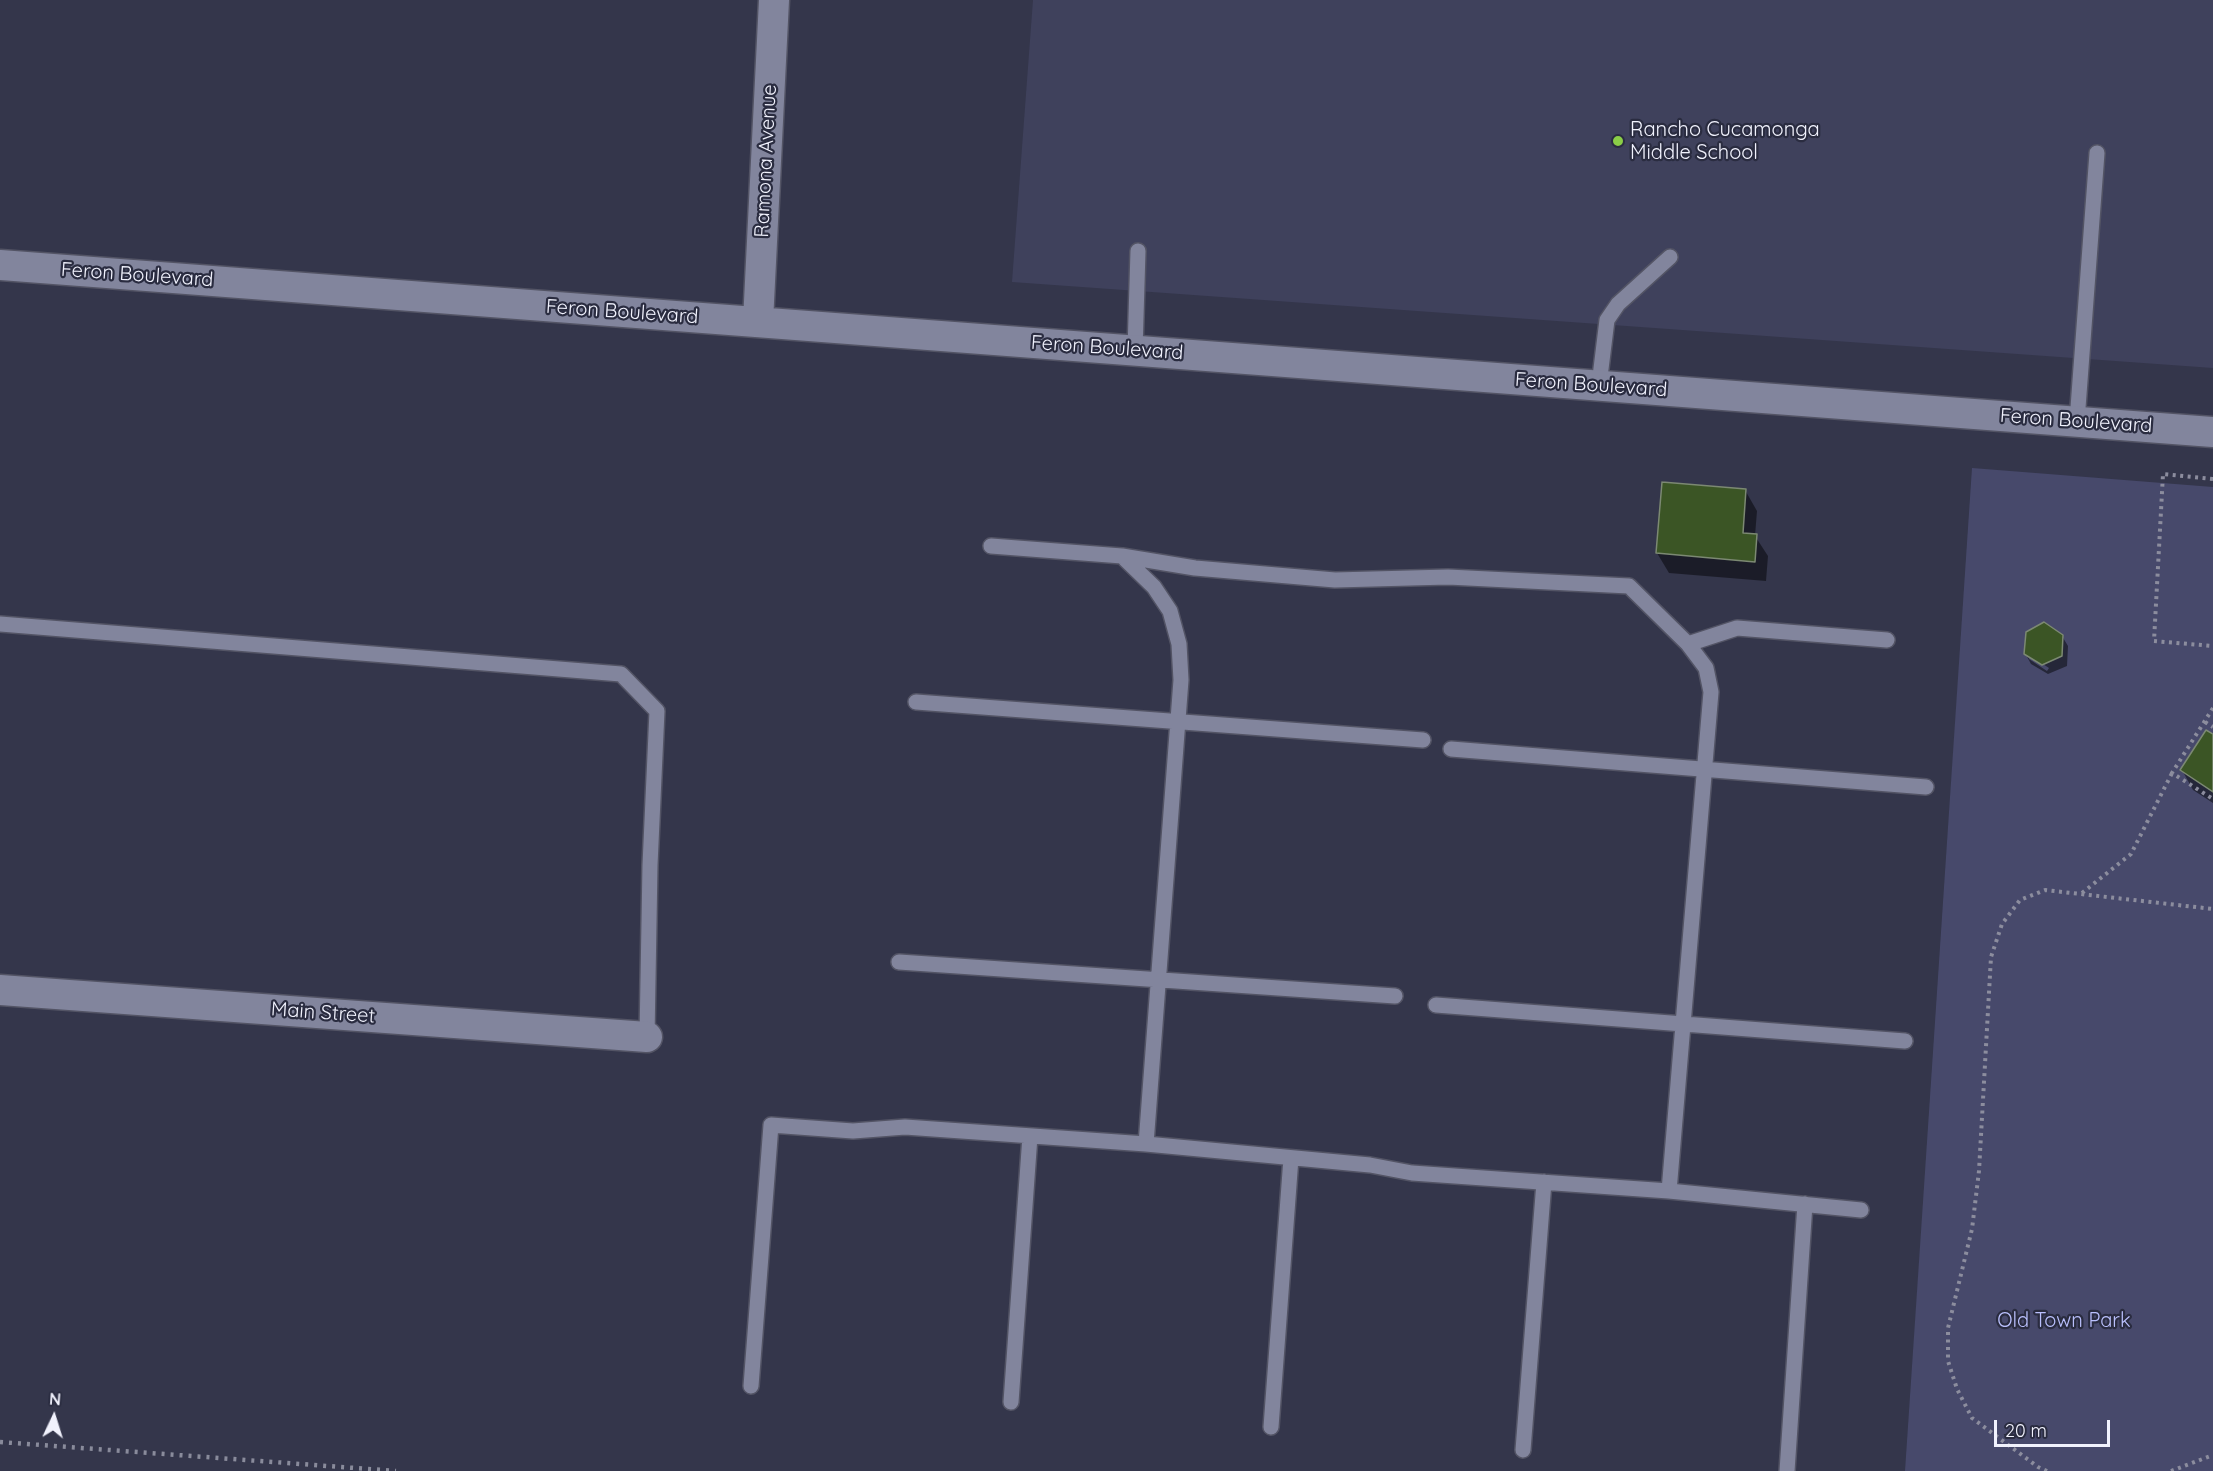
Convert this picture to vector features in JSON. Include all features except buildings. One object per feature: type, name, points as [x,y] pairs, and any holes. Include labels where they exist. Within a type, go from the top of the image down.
[{"type":"street","name":"Ramona Avenue","points":[[758,322],[774,0]]},
{"type":"street","name":"Feron Boulevard","points":[[0,265],[2213,432]]},
{"type":"street","name":"Main Street","points":[[0,990],[647,1037]]},
{"type":"lane","points":[[2077,422],[2097,153]]},
{"type":"lane","points":[[1135,350],[1138,251]]},
{"type":"lane","points":[[1599,386],[1607,320],[1618,304],[1670,257]]},
{"type":"lane","points":[[991,546],[1122,556],[1195,568],[1335,580],[1448,577],[1629,586],[1688,644],[1706,668],[1711,692],[1669,1191]]},
{"type":"lane","points":[[1122,556],[1154,587],[1170,611],[1179,644],[1178,723],[1146,1144]]},
{"type":"lane","points":[[0,624],[621,674],[657,711],[650,865],[647,1037]]},
{"type":"lane","points":[[1688,644],[1737,628],[1887,640]]},
{"type":"lane","points":[[916,702],[1423,740]]},
{"type":"lane","points":[[1451,749],[1926,787]]},
{"type":"lane","points":[[899,962],[1395,996]]},
{"type":"lane","points":[[1436,1005],[1905,1041]]},
{"type":"lane","points":[[751,1386],[771,1125],[853,1131],[905,1128],[1146,1144],[1370,1165],[1412,1173],[1669,1191],[1861,1210]]},
{"type":"lane","points":[[1011,1402],[1030,1136]]},
{"type":"lane","points":[[1271,1427],[1291,1158]]},
{"type":"lane","points":[[1523,1450],[1544,1182]]},
{"type":"lane","points":[[1787,1471],[1805,1204]]},
{"type":"path","points":[[2213,479],[2163,474],[2154,641],[2213,646]]},
{"type":"path","points":[[2082,894],[2131,854],[2172,773],[2213,708]]},
{"type":"path","points":[[2205,722],[2213,727]]},
{"type":"path","points":[[2172,773],[2213,799]]},
{"type":"path","points":[[2047,1471],[2038,1467],[1972,1418],[1957,1389],[1948,1361],[1948,1328],[1972,1229],[1979,1171],[1991,957],[2002,924],[2020,900],[2044,890],[2213,909]]},
{"type":"path","points":[[2171,1471],[2213,1455]]},
{"type":"shaded area","name":"Rancho Cucamonga Middle School","points":[[1033,0],[2213,0],[2213,368],[1012,282]]},
{"type":"green space","name":"Old Town Park","points":[[1972,468],[2213,487],[2213,1471],[1905,1471]]},
{"type":"railway","points":[[0,1442],[396,1471]]},
{"type":"place","name":"Rancho Cucamonga Middle School","points":[[1618,141]]}]
